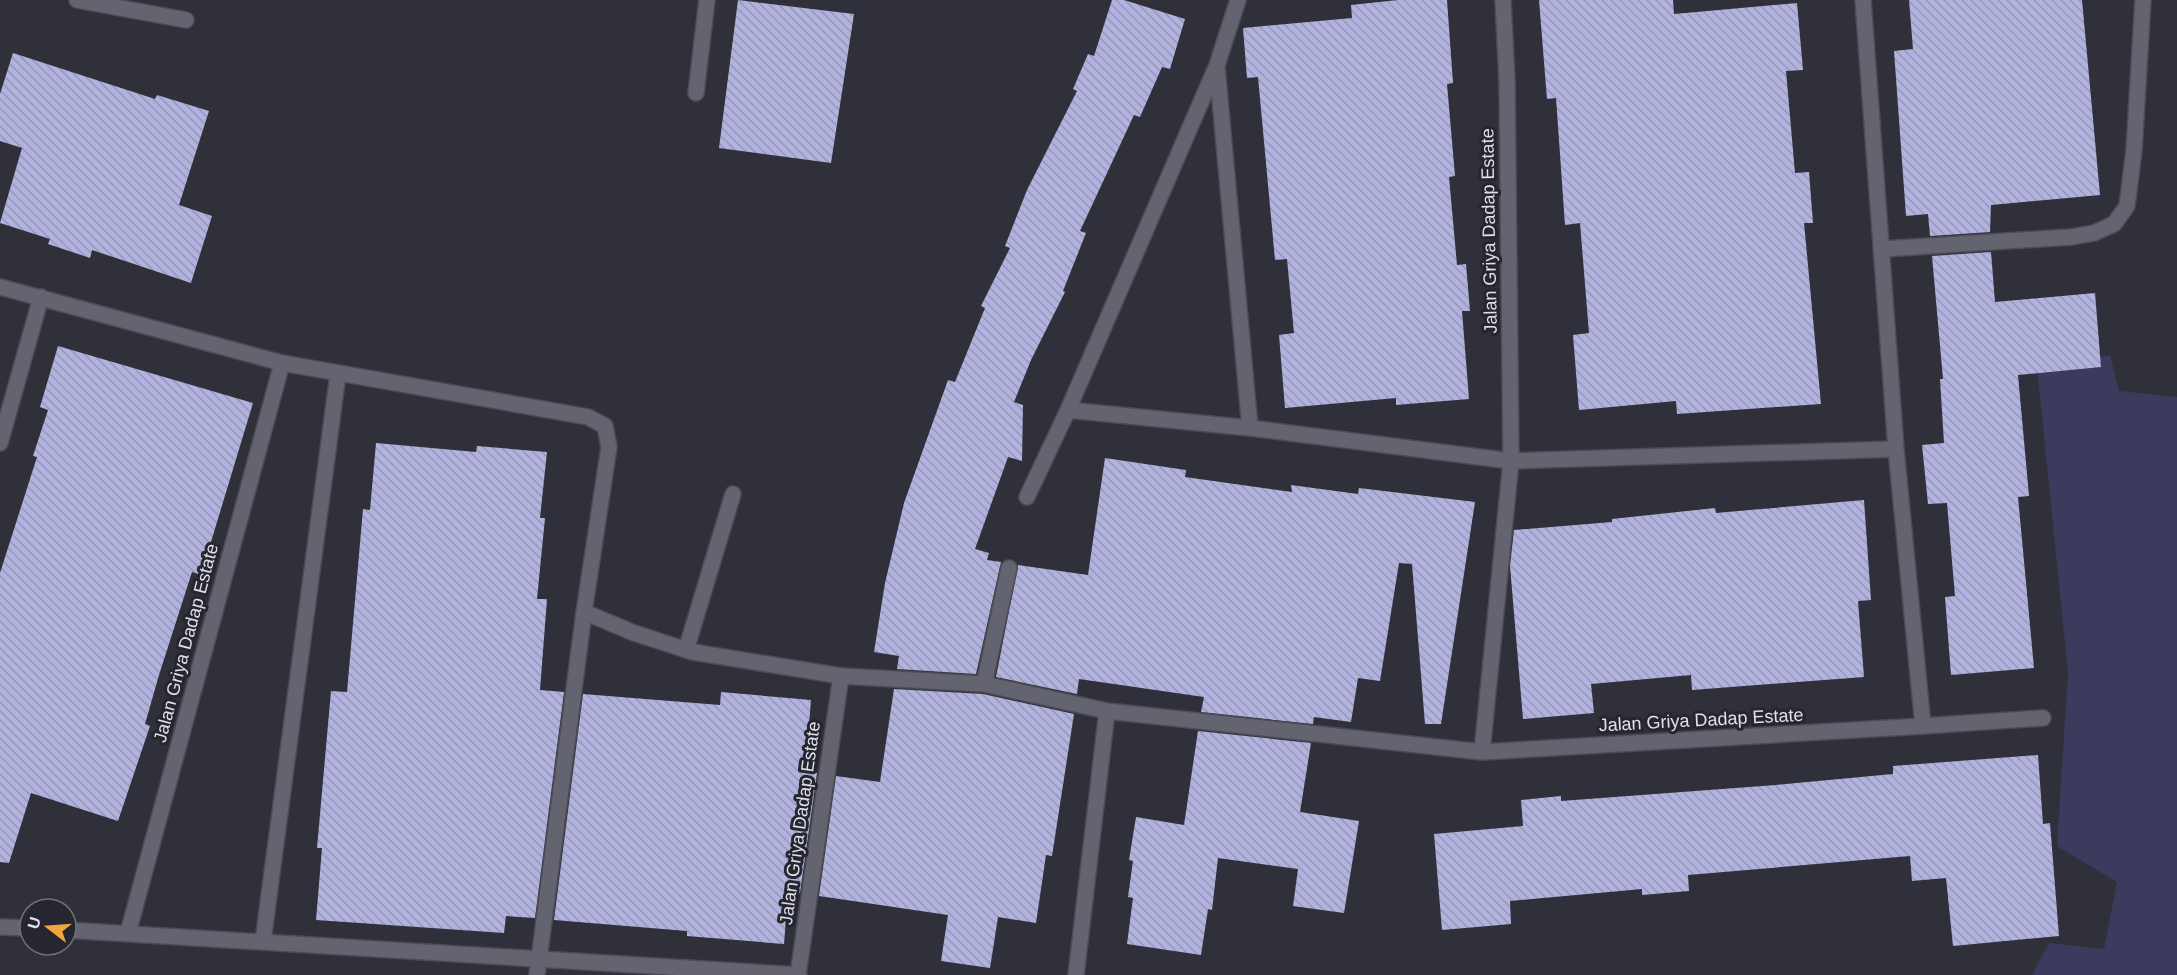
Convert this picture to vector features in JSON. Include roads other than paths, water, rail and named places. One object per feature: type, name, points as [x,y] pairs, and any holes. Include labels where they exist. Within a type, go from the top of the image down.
[{"type":"street","points":[[77,0],[186,20]]},
{"type":"street","points":[[696,93],[707,0]]},
{"type":"street","points":[[1027,497],[1068,410],[1217,65],[1238,0]]},
{"type":"street","name":"Jalan Griya Dadap Estate","points":[[1482,752],[1511,461],[1507,81],[1503,0]]},
{"type":"street","points":[[1863,0],[1896,449],[1923,726]]},
{"type":"street","points":[[1882,249],[2071,237],[2094,233],[2114,224],[2127,206],[2134,150],[2143,0]]},
{"type":"street","points":[[1217,65],[1250,428]]},
{"type":"street","points":[[0,287],[282,363],[339,375],[588,417],[605,426],[609,447],[584,612],[537,975]]},
{"type":"street","points":[[0,442],[41,297]]},
{"type":"street","name":"Jalan Griya Dadap Estate","points":[[128,933],[282,363]]},
{"type":"street","points":[[263,941],[339,375]]},
{"type":"street","points":[[1068,410],[1250,428],[1511,461],[1896,449]]},
{"type":"street","points":[[686,650],[733,494]]},
{"type":"street","points":[[984,684],[1008,568]]},
{"type":"street","name":"Jalan Griya Dadap Estate","points":[[584,612],[634,633],[686,650],[841,676],[984,684],[1107,711],[1482,752],[2043,718]]},
{"type":"street","name":"Jalan Griya Dadap Estate","points":[[78,931],[799,975],[841,676]]},
{"type":"street","points":[[1076,975],[1107,711]]},
{"type":"street","points":[[0,927],[18,928]]}]
